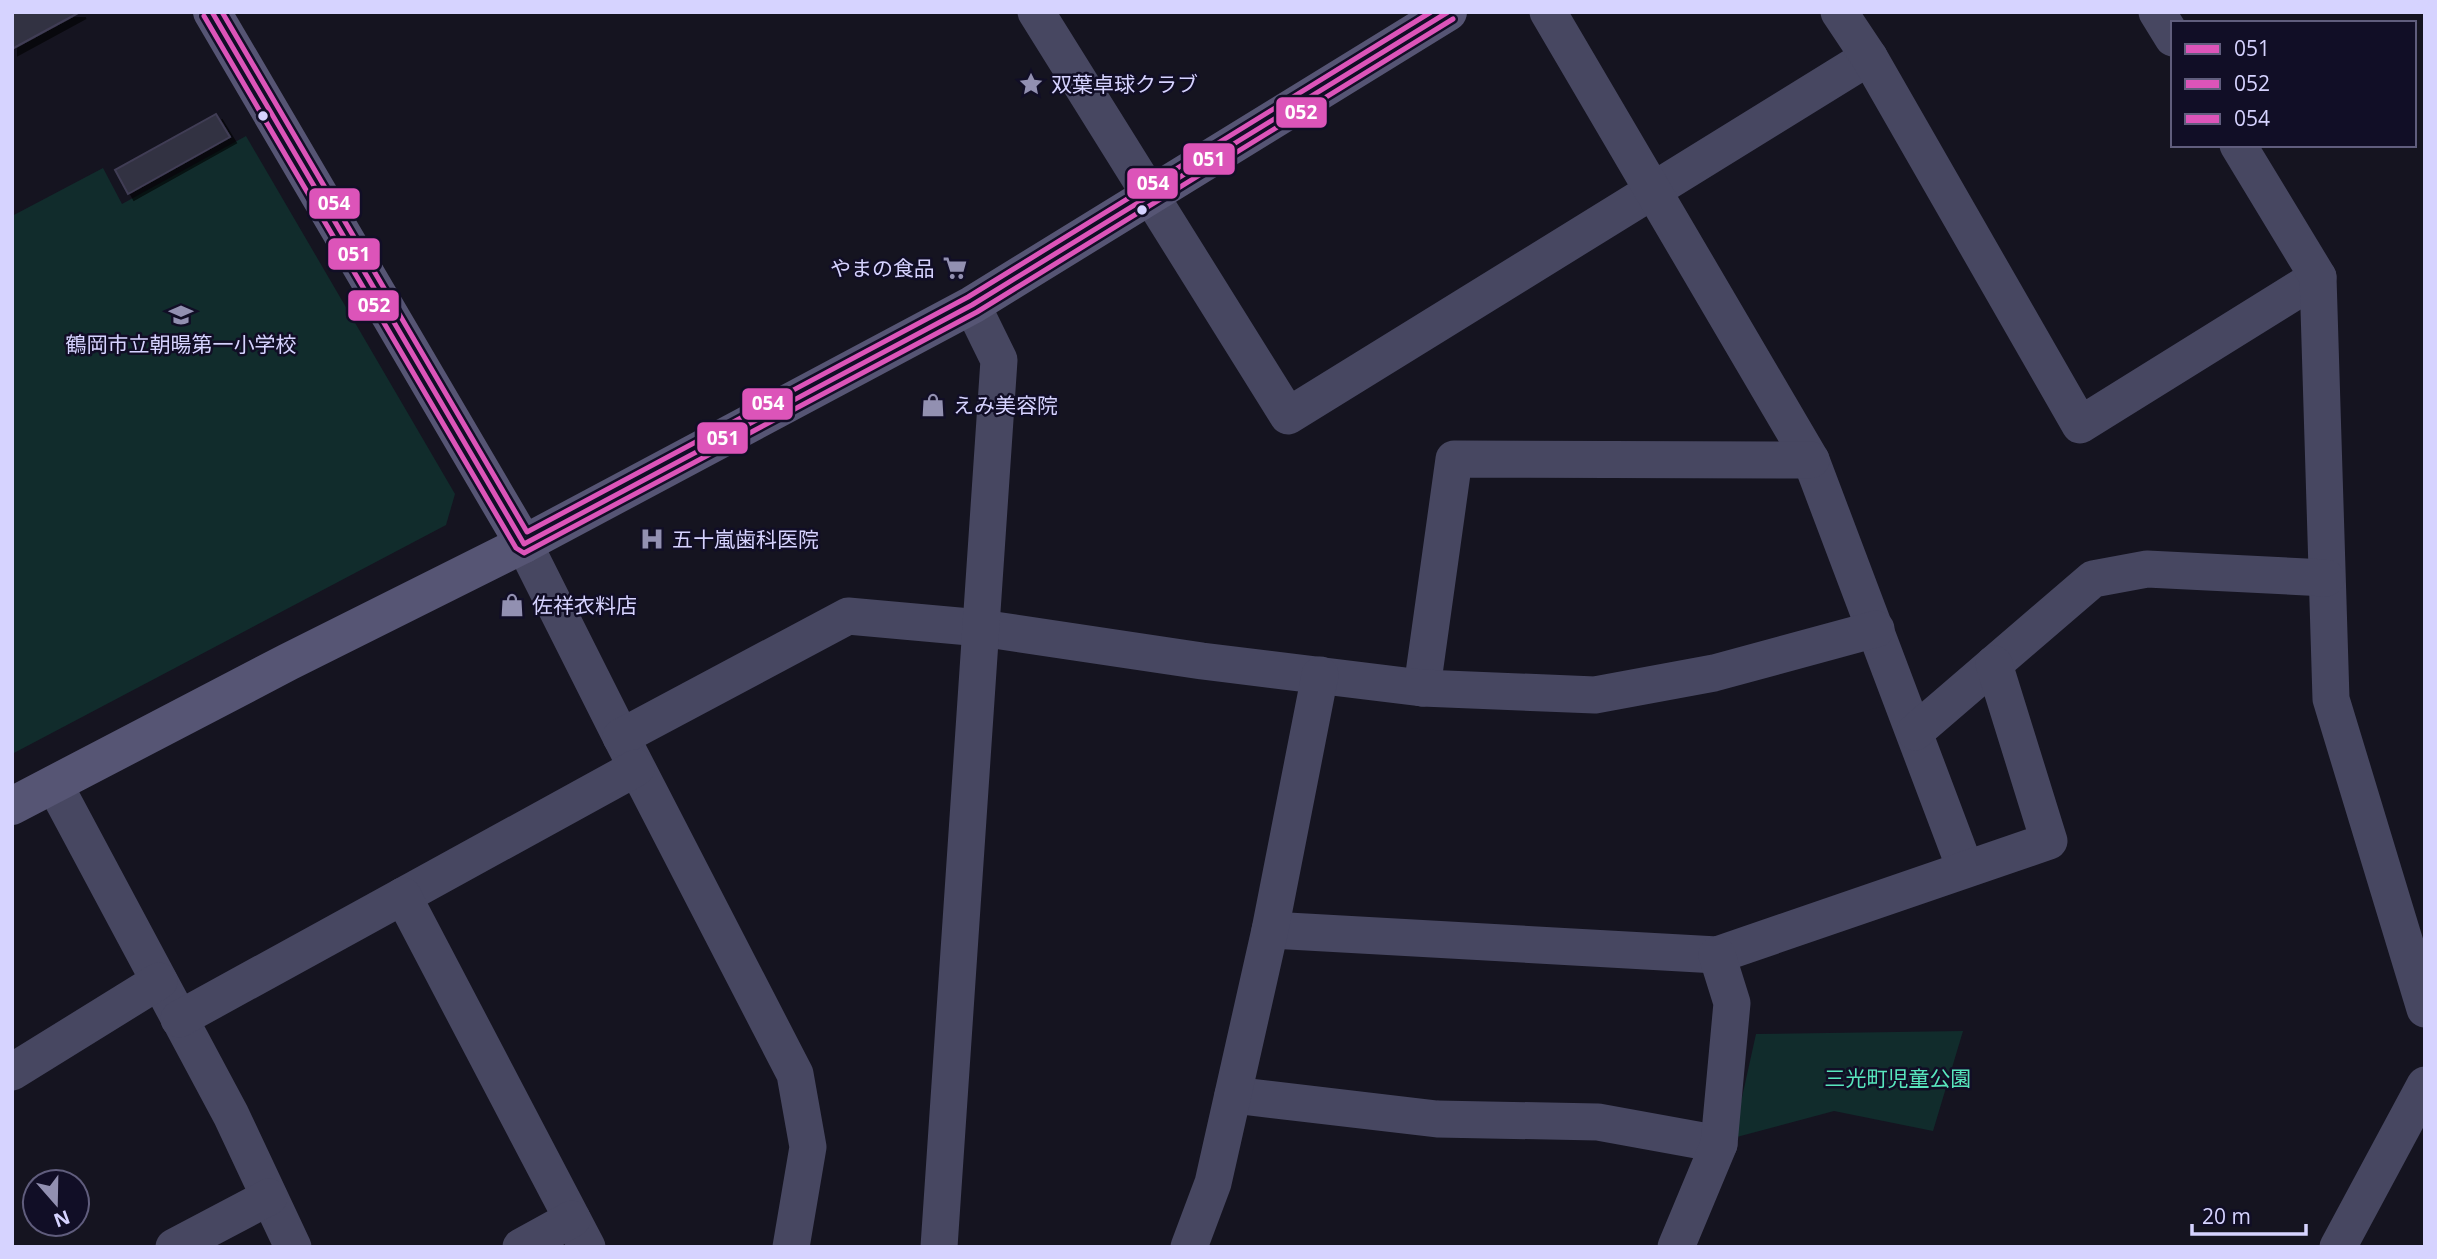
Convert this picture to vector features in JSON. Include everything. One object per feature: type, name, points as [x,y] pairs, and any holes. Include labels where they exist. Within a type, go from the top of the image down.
[{"type":"street","points":[[212,12],[524,544],[795,1073],[808,1147],[791,1247]]},
{"type":"street","points":[[1035,12],[1288,416],[1869,57]]},
{"type":"street","points":[[12,806],[276,668],[524,544],[972,305],[1448,12]]},
{"type":"street","points":[[1548,12],[1811,460],[1965,868]]},
{"type":"street","points":[[1839,12],[1869,57],[2080,425],[2318,277]]},
{"type":"street","points":[[2157,12],[2171,34]]},
{"type":"street","points":[[2239,147],[2318,277],[2331,699],[2425,1009]]},
{"type":"street","points":[[939,1247],[999,360],[972,305]]},
{"type":"street","points":[[1422,688],[1454,459],[1811,460]]},
{"type":"street","points":[[1915,732],[2093,579],[2147,569],[2326,578]]},
{"type":"street","points":[[179,1019],[403,896],[848,616],[981,628],[1202,661],[1422,688],[1595,695],[1714,673],[1876,629]]},
{"type":"street","points":[[1270,930],[1717,955],[2049,841],[1994,664]]},
{"type":"street","points":[[1189,1247],[1213,1183],[1270,930],[1320,675]]},
{"type":"street","points":[[54,784],[231,1115],[293,1247]]},
{"type":"street","points":[[403,896],[579,1233],[521,1247]]},
{"type":"street","points":[[1676,1247],[1719,1144],[1732,1003],[1717,955]]},
{"type":"street","points":[[12,1072],[159,981]]},
{"type":"street","points":[[2338,1247],[2425,1085]]},
{"type":"street","points":[[1233,1095],[1437,1119],[1598,1122],[1719,1144]]},
{"type":"street","points":[[174,1247],[269,1197]]},
{"type":"green space","name":"鶴岡市立朝暘第一小学校","points":[[246,136],[455,494],[446,525],[12,754],[12,216],[103,168],[122,204]]},
{"type":"green space","name":"三光町児童公園","points":[[1963,1031],[1933,1131],[1834,1111],[1733,1138],[1756,1034]]},
{"type":"building","points":[[12,12],[80,12],[12,49]]},
{"type":"building","points":[[216,114],[230,137],[128,194],[115,170]]},
{"type":"transit line","name":"051","points":[[212,12],[524,544],[972,305],[1448,12]]},
{"type":"transit line","name":"054","points":[[222,12],[527,532],[968,297],[1431,12]]},
{"type":"transit line","name":"052","points":[[204,16],[516,548],[524,553],[977,312],[1453,19]]},
{"type":"place","name":"双葉卓球クラブ","points":[[1031,84]]},
{"type":"place","name":"やまの食品","points":[[955,268]]},
{"type":"place","name":"鶴岡市立朝暘第一小学校","points":[[181,315]]},
{"type":"place","name":"えみ美容院","points":[[933,405]]},
{"type":"place","name":"五十嵐歯科医院","points":[[652,539]]},
{"type":"place","name":"佐祥衣料店","points":[[512,605]]}]
